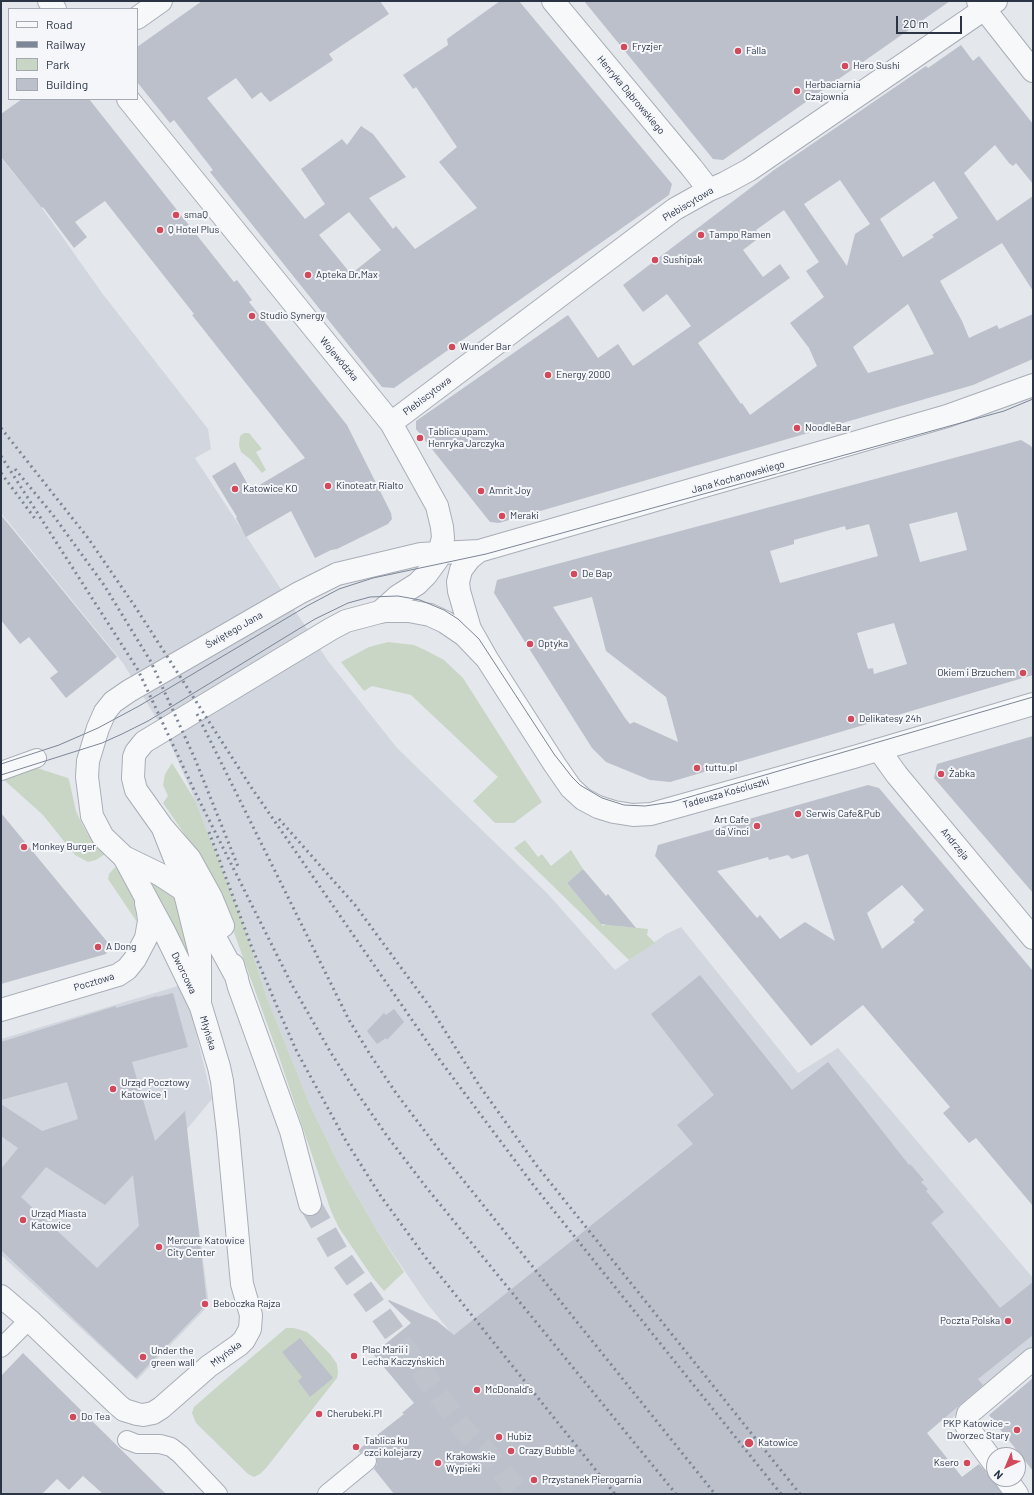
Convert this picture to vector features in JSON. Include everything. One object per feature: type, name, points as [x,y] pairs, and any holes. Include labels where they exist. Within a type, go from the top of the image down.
[{"type":"street","points":[[138,17],[161,1]]},
{"type":"street","name":"Henryka Dąbrowskiego","points":[[553,1],[709,190]]},
{"type":"street","points":[[986,4],[1033,71]]},
{"type":"street","name":"Plebiscytowa","points":[[391,423],[675,209],[749,170],[986,4]]},
{"type":"street","name":"Wojewódzka","points":[[129,100],[391,423],[437,506],[443,538],[437,560],[426,575],[380,612]]},
{"type":"street","name":"Jana Kochanowskiego","points":[[439,553],[479,551],[939,418],[1033,385]]},
{"type":"street","name":"Tadeusza Kościuszki","points":[[479,551],[470,558],[461,570],[458,582],[459,591],[470,629],[487,659],[571,788],[583,799],[598,807],[614,812],[633,815],[651,814],[879,750],[1033,704]]},
{"type":"street","name":"Świętego Jana","points":[[87,778],[88,761],[92,746],[105,712],[114,702],[129,691],[299,593],[337,574],[421,554],[439,553]]},
{"type":"street","name":"Tadeusza Kościuszki","points":[[380,612],[409,611],[430,615],[445,622],[464,635],[487,659]]},
{"type":"street","name":"Dworcowa","points":[[310,1204],[291,1131],[236,978],[226,934],[211,897],[190,859],[163,828],[138,793],[132,778],[132,766],[136,752],[144,742],[331,629],[346,622],[380,612]]},
{"type":"street","name":"Andrzeja","points":[[879,750],[902,781],[1033,938]]},
{"type":"street","points":[[1,771],[37,758]]},
{"type":"street","name":"Dworcowa","points":[[87,778],[92,816],[103,836],[124,857],[166,933],[201,1006]]},
{"type":"street","name":"Dworcowa","points":[[163,828],[179,869],[200,954],[201,1006]]},
{"type":"street","name":"Dworcowa","points":[[124,857],[159,874],[185,891],[199,908],[236,978]]},
{"type":"street","name":"Pocztowa","points":[[1,1010],[118,975],[127,969],[135,959],[146,938],[148,930],[148,912],[143,891]]},
{"type":"street","name":"Młyńska","points":[[1,1296],[29,1320],[118,1405],[130,1412],[143,1415],[153,1413],[161,1408],[215,1361],[244,1340],[250,1329],[251,1315],[242,1284],[222,1081],[201,1006]]},
{"type":"street","points":[[1,1348],[29,1320]]},
{"type":"street","points":[[986,1452],[966,1425],[968,1414],[1033,1359]]},
{"type":"street","points":[[127,1440],[137,1444],[160,1444],[172,1447],[218,1494]]},
{"type":"street","points":[[327,1494],[367,1461]]},
{"type":"shaded area","points":[[1,158],[42,208],[102,293],[208,429],[211,449],[195,458],[328,661],[397,748],[547,893],[615,970],[666,934],[681,927],[798,1073],[838,1048],[1033,1278],[1033,1353],[946,1423],[901,1368],[507,1402],[426,1302],[376,1229],[337,1161],[309,1103],[267,998],[242,920],[195,800],[167,736],[123,663],[1,513]]},
{"type":"shaded area","points":[[178,986],[191,1012],[212,1099],[187,1129],[209,1305],[137,1380],[1,1255],[1,1039]]},
{"type":"green space","points":[[244,433],[249,433],[262,449],[256,452],[266,470],[262,473],[250,459],[241,452],[239,445],[240,436]]},
{"type":"green space","points":[[388,642],[414,645],[427,651],[444,660],[463,678],[542,802],[514,823],[495,823],[473,801],[498,777],[411,695],[372,686],[364,691],[341,662],[369,647]]},
{"type":"green space","points":[[172,763],[195,800],[242,920],[267,998],[309,1103],[337,1161],[376,1229],[404,1272],[384,1291],[373,1278],[339,1228],[331,1211],[278,1054],[228,916],[199,855],[163,803],[168,796],[163,785],[165,774]]},
{"type":"green space","points":[[37,768],[68,778],[76,811],[82,824],[88,835],[105,854],[96,860],[88,862],[75,855],[43,815],[3,779]]},
{"type":"green space","points":[[525,840],[538,857],[542,854],[551,866],[571,850],[583,869],[567,883],[603,926],[612,920],[618,926],[648,929],[647,935],[655,943],[629,960],[514,848]]},
{"type":"green space","points":[[115,867],[122,874],[134,898],[137,922],[108,879],[109,874]]},
{"type":"green space","points":[[154,880],[179,901],[188,956],[159,901],[151,881]]},
{"type":"green space","points":[[286,1328],[294,1328],[307,1332],[315,1339],[330,1354],[337,1364],[337,1378],[266,1468],[254,1477],[248,1474],[196,1423],[192,1413],[194,1407]]},
{"type":"building","points":[[202,1],[380,1],[389,14],[329,54],[333,60],[270,102],[261,92],[252,99],[236,78],[207,98],[305,219],[325,204],[301,169],[342,139],[347,145],[361,126],[373,134],[406,177],[369,198],[393,229],[396,226],[415,249],[477,208],[439,162],[457,147],[416,87],[413,89],[403,75],[448,45],[447,39],[500,1],[519,1],[672,184],[669,195],[394,388],[382,387],[210,172],[213,170],[174,120],[170,123],[138,83],[138,46]],"holes":[[[349,212],[381,250],[351,274],[319,235]]]},
{"type":"building","points":[[584,1],[950,1],[723,160],[713,159]]},
{"type":"building","points":[[961,45],[973,61],[979,56],[1033,124],[1033,184],[1016,163],[1013,166],[1009,163],[995,145],[964,173],[997,221],[1033,196],[1033,291],[1002,243],[940,281],[962,321],[969,338],[997,325],[999,329],[1033,314],[1033,359],[973,385],[499,523],[490,522],[416,429],[416,421],[568,315],[598,358],[618,344],[633,366],[691,326],[667,294],[643,312],[623,285],[774,170],[926,66],[928,68]],"holes":[[[840,180],[870,224],[855,234],[847,266],[804,204]],[[934,181],[958,218],[932,235],[934,237],[903,257],[880,219]],[[784,210],[819,262],[806,271],[824,297],[790,323],[809,348],[817,366],[750,415],[698,343],[790,278],[780,264],[763,277],[743,250],[760,237],[756,230]],[[908,304],[934,354],[868,373],[853,347]]]},
{"type":"building","points":[[21,100],[90,100],[234,282],[237,280],[252,300],[249,302],[347,425],[391,513],[392,519],[388,524],[315,558],[291,511],[246,537],[236,518],[237,517],[212,476],[235,462],[251,490],[305,458],[192,315],[194,314],[105,201],[75,222],[87,237],[74,248],[43,207],[42,208],[1,157],[1,114]]},
{"type":"building","points":[[1021,440],[1031,446],[1033,450],[1033,675],[670,782],[650,780],[606,762],[592,748],[494,593],[497,580]],"holes":[[[957,512],[967,550],[920,562],[909,524]],[[869,524],[878,556],[780,583],[770,551],[794,544],[794,540],[845,526],[846,530]],[[592,597],[606,651],[666,697],[678,742],[634,722],[630,724],[553,607]],[[894,623],[907,664],[874,674],[873,668],[868,669],[857,633]]]},
{"type":"building","points":[[1,515],[117,657],[66,698],[50,678],[58,672],[29,637],[20,644],[1,620]]},
{"type":"building","points":[[1033,736],[1033,893],[934,778],[937,764]]},
{"type":"building","points":[[868,785],[879,788],[1033,971],[1033,1206],[976,1138],[969,1143],[943,1113],[950,1107],[863,1005],[811,1046],[655,856],[658,845]],"holes":[[[808,854],[835,941],[805,922],[780,939],[760,915],[757,918],[717,871],[768,857],[769,860],[788,855],[792,859]],[[902,885],[924,910],[913,920],[915,922],[882,949],[867,913]]]},
{"type":"building","points":[[1,813],[109,944],[106,954],[1,984]]},
{"type":"building","points":[[583,869],[606,896],[608,894],[636,928],[601,924],[567,883]]},
{"type":"building","points":[[700,975],[792,1090],[828,1062],[909,1165],[910,1164],[924,1180],[921,1182],[928,1189],[926,1191],[944,1212],[931,1223],[1000,1308],[1033,1282],[1033,1335],[978,1379],[983,1385],[927,1433],[962,1477],[979,1464],[986,1472],[986,1487],[998,1487],[1002,1494],[394,1494],[374,1469],[377,1464],[375,1455],[370,1451],[360,1453],[358,1450],[404,1414],[402,1413],[414,1403],[373,1354],[411,1323],[388,1301],[389,1300],[437,1321],[454,1335],[693,1144],[677,1125],[714,1095],[651,1014]]},
{"type":"building","points":[[173,993],[188,1047],[132,1062],[155,1141],[185,1111],[207,1304],[136,1378],[1,1250],[1,1169],[18,1148],[1,1136],[1,1104],[42,1131],[78,1119],[67,1082],[1,1100],[1,1042],[116,1006],[116,1008]],"holes":[[[46,1167],[105,1205],[133,1175],[139,1226],[97,1268],[21,1197]]]},
{"type":"building","points":[[394,1009],[404,1022],[387,1040],[386,1038],[377,1044],[367,1031],[384,1013],[386,1015]]},
{"type":"building","points":[[300,1338],[333,1378],[310,1397],[298,1381],[302,1377],[282,1352]]},
{"type":"building","points":[[23,1353],[166,1494],[103,1494],[83,1476],[69,1490],[57,1479],[42,1494],[1,1494],[1,1376]]},
{"type":"building","name":"PKP Katowice - Dworzec Stary","points":[[1033,1378],[1033,1471],[1026,1462],[1026,1447],[1014,1447],[989,1415]]},
{"type":"tunnel","points":[[310,1204],[340,1257],[463,1429],[483,1448],[520,1494]]},
{"type":"tram line","points":[[1,764],[59,745],[98,728],[139,706],[307,606],[339,589],[373,578],[486,554],[1004,411],[1033,399]]},
{"type":"tram line","points":[[1,775],[102,743],[122,734],[148,721],[315,619],[348,603],[370,597],[398,596],[420,600],[444,610],[458,619],[479,639],[554,754],[572,777],[580,785],[602,798],[624,805],[645,806],[672,802],[1033,697]]},
{"type":"railway","points":[[1,428],[88,538],[136,608],[251,787],[439,1059],[534,1186],[781,1494]]},
{"type":"railway","points":[[1,456],[138,670],[194,790],[292,985],[331,1053],[351,1084],[387,1136],[426,1187],[676,1494]]},
{"type":"railway","points":[[15,469],[53,515],[104,585],[151,662],[195,759],[239,869]]},
{"type":"railway","points":[[1,473],[36,520]]},
{"type":"railway","points":[[197,714],[349,1020],[371,1056],[396,1093],[439,1150],[715,1494]]},
{"type":"railway","points":[[279,819],[355,905],[430,1007],[479,1085],[537,1166],[800,1494]]},
{"type":"railway","points":[[209,832],[252,948],[297,1052],[346,1141],[380,1195],[426,1258],[615,1494]]},
{"type":"place","name":"Fryzjer","points":[[624,47]]},
{"type":"place","name":"Falla","points":[[738,51]]},
{"type":"place","name":"Hero Sushi","points":[[845,66]]},
{"type":"place","name":"Herbaciarnia Czajownia","points":[[797,91]]},
{"type":"place","name":"smaQ","points":[[176,215]]},
{"type":"place","name":"Q Hotel Plus","points":[[160,230]]},
{"type":"place","name":"Tampo Ramen","points":[[701,235]]},
{"type":"place","name":"Sushipak","points":[[655,260]]},
{"type":"place","name":"Apteka Dr.Max","points":[[308,275]]},
{"type":"place","name":"Studio Synergy","points":[[252,316]]},
{"type":"place","name":"Wunder Bar","points":[[452,347]]},
{"type":"place","name":"Energy 2000","points":[[548,375]]},
{"type":"place","name":"NoodleBar","points":[[797,428]]},
{"type":"place","name":"Tablica upam. Henryka Jarczyka","points":[[420,438]]},
{"type":"place","name":"Kinoteatr Rialto","points":[[328,486]]},
{"type":"place","name":"Katowice KO","points":[[235,489]]},
{"type":"place","name":"Amrit Joy","points":[[481,491]]},
{"type":"place","name":"Meraki","points":[[502,516]]},
{"type":"place","name":"De Bap","points":[[574,574]]},
{"type":"place","name":"Optyka","points":[[530,644]]},
{"type":"place","name":"Okiem i Brzuchem","points":[[1023,673]]},
{"type":"place","name":"Delikatesy 24h","points":[[851,719]]},
{"type":"place","name":"tuttu.pl","points":[[697,768]]},
{"type":"place","name":"Żabka","points":[[941,774]]},
{"type":"place","name":"Serwis Cafe&Pub","points":[[798,814]]},
{"type":"place","name":"Art Cafe da Vinci","points":[[757,826]]},
{"type":"place","name":"Monkey Burger","points":[[24,847]]},
{"type":"place","name":"A Dong","points":[[98,947]]},
{"type":"place","name":"Urząd Pocztowy Katowice 1","points":[[113,1089]]},
{"type":"place","name":"Urząd Miasta Katowice","points":[[23,1220]]},
{"type":"place","name":"Mercure Katowice City Center","points":[[159,1247]]},
{"type":"place","name":"Beboczka Rajza","points":[[205,1304]]},
{"type":"place","name":"Poczta Polska","points":[[1008,1321]]},
{"type":"place","name":"Plac Marii i Lecha Kaczyńskich","points":[[354,1356]]},
{"type":"place","name":"Under the green wall","points":[[143,1357]]},
{"type":"place","name":"McDonald's","points":[[477,1390]]},
{"type":"place","name":"Cherubeki.Pl","points":[[319,1414]]},
{"type":"place","name":"Do Tea","points":[[73,1417]]},
{"type":"place","name":"PKP Katowice - Dworzec Stary","points":[[1017,1430]]},
{"type":"place","name":"Hubiz","points":[[499,1437]]},
{"type":"place","name":"Katowice","points":[[749,1443]]},
{"type":"place","name":"Tablica ku czci kolejarzy","points":[[356,1447]]},
{"type":"place","name":"Crazy Bubble","points":[[511,1451]]},
{"type":"place","name":"Krakowskie Wypieki","points":[[438,1463]]},
{"type":"place","name":"Ksero","points":[[967,1463]]},
{"type":"place","name":"Przystanek Pierogarnia","points":[[534,1480]]}]
